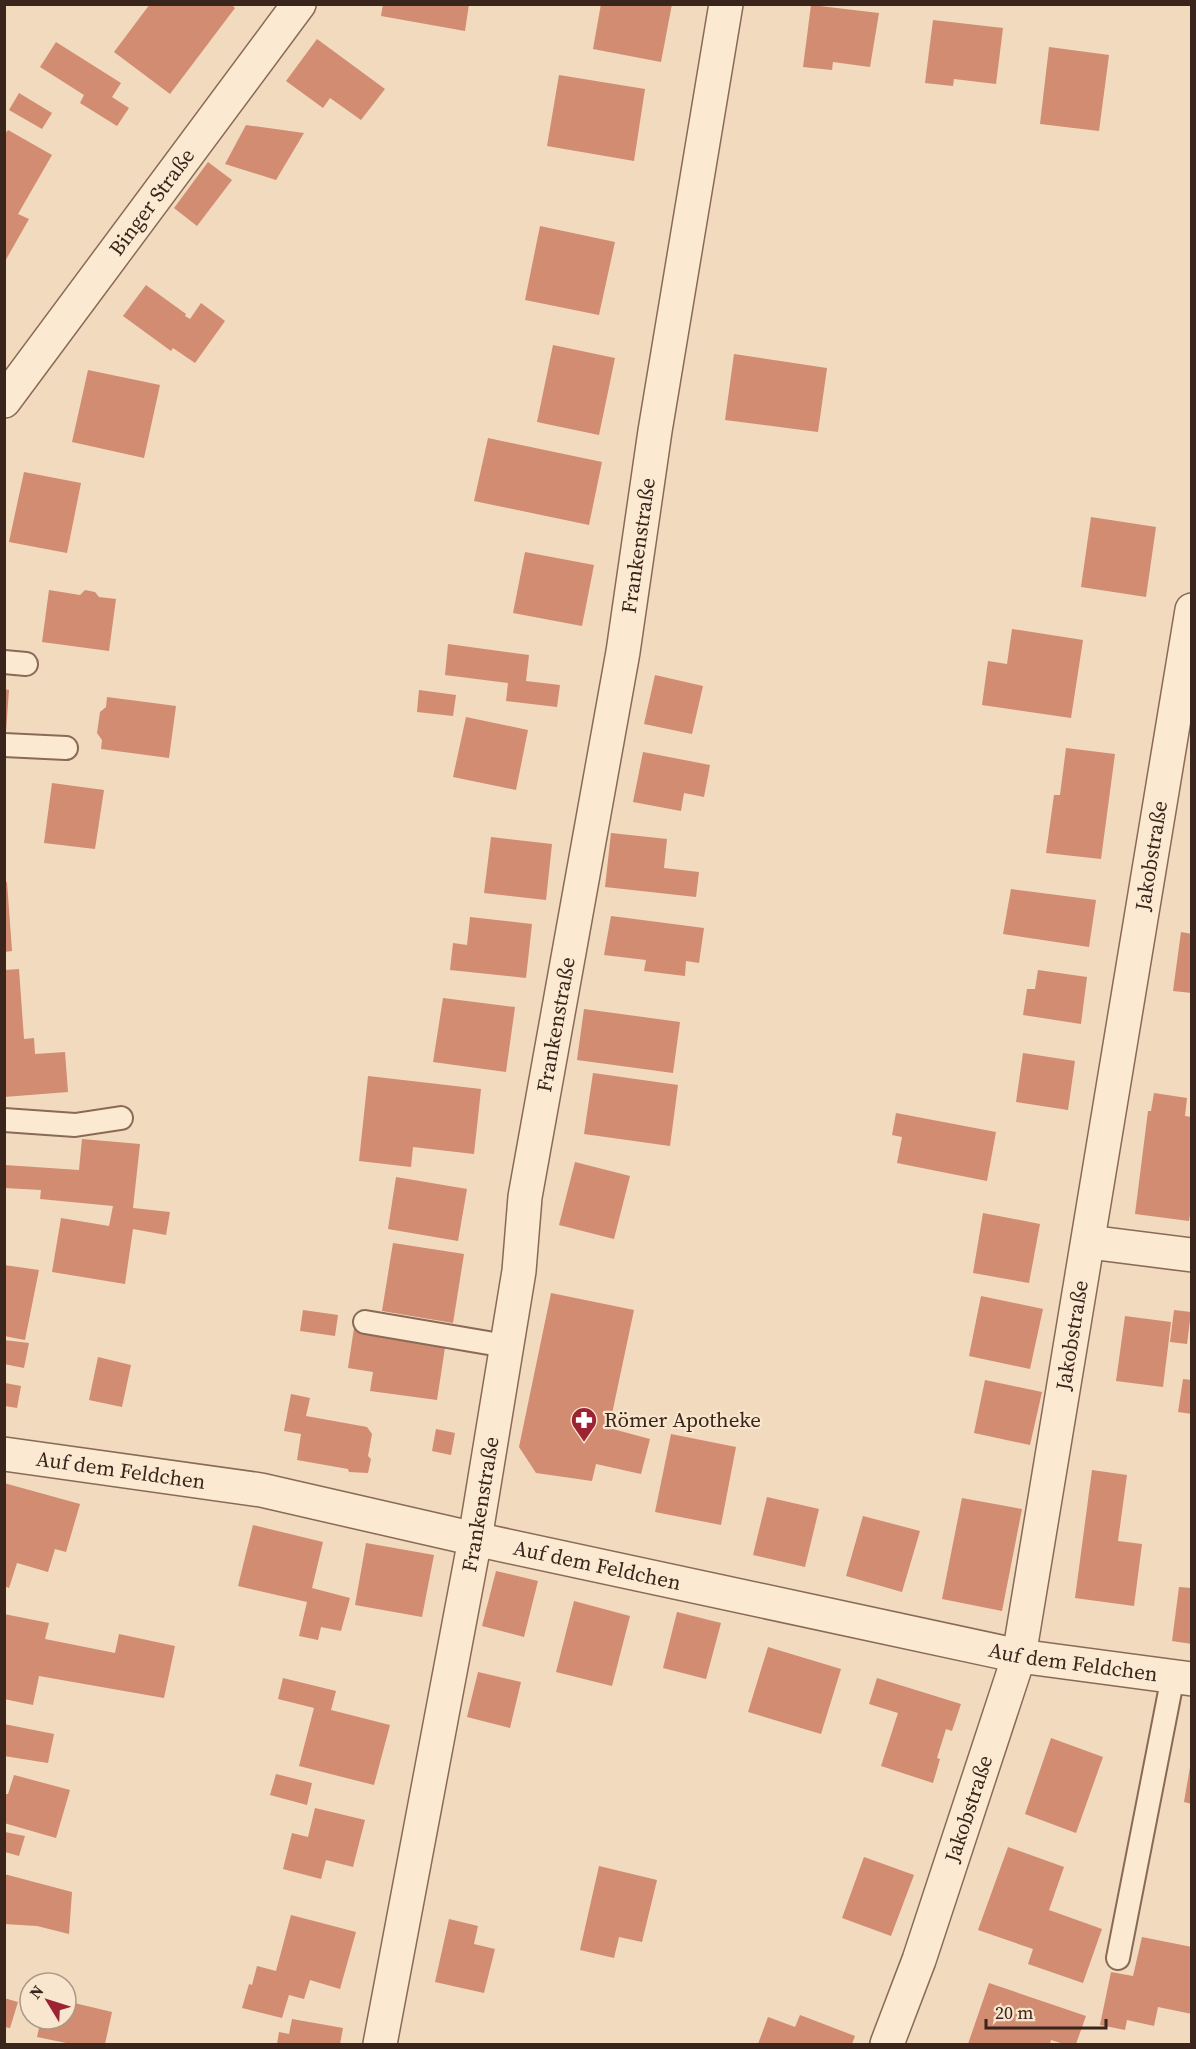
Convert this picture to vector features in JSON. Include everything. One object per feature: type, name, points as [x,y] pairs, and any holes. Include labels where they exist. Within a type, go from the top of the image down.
[{"type":"street","name":"Binger Straße","points":[[4,401],[299,4]]},
{"type":"street","name":"Frankenstraße","points":[[380,2044],[475,1539],[519,1271],[525,1197],[623,652],[655,431],[726,4]]},
{"type":"street","name":"Jakobstraße","points":[[887,2044],[919,1960],[1019,1656],[1089,1242],[1191,610]]},
{"type":"street","points":[[1089,1242],[1191,1255]]},
{"type":"street","name":"Auf dem Feldchen","points":[[4,1454],[261,1490],[475,1539],[1019,1656],[1182,1678]]},
{"type":"lane","points":[[4,745],[66,748]]},
{"type":"lane","points":[[4,1120],[75,1125],[121,1118]]},
{"type":"lane","points":[[365,1322],[506,1346]]},
{"type":"lane","points":[[1118,1958],[1182,1678]]},
{"type":"building","points":[[150,4],[231,4],[235,8],[170,94],[114,52]]},
{"type":"building","points":[[383,4],[469,4],[465,31],[381,16]]},
{"type":"building","points":[[601,4],[672,4],[661,62],[593,49]]},
{"type":"building","points":[[811,5],[879,13],[870,67],[833,62],[832,70],[803,67]]},
{"type":"building","points":[[933,20],[1003,28],[996,84],[954,79],[953,86],[925,83]]},
{"type":"building","points":[[317,39],[385,89],[361,120],[330,98],[323,108],[286,81]]},
{"type":"building","points":[[56,42],[121,83],[112,97],[129,108],[117,126],[80,103],[84,95],[40,67]]},
{"type":"building","points":[[1049,47],[1109,55],[1099,131],[1040,124]]},
{"type":"building","points":[[559,75],[645,89],[634,161],[547,146]]},
{"type":"building","points":[[19,93],[52,113],[42,129],[9,110]]},
{"type":"building","points":[[246,125],[304,133],[276,180],[225,164]]},
{"type":"building","points":[[8,130],[52,155],[18,214],[29,219],[4,263],[4,135]]},
{"type":"building","points":[[208,162],[232,180],[197,226],[174,208]]},
{"type":"building","points":[[540,226],[615,242],[599,315],[525,300]]},
{"type":"building","points":[[146,285],[190,319],[201,303],[225,321],[195,363],[173,348],[171,351],[123,316]]},
{"type":"building","points":[[553,345],[615,358],[599,435],[537,422]]},
{"type":"building","points":[[734,354],[827,368],[818,432],[725,420]]},
{"type":"building","points":[[88,370],[160,385],[144,458],[72,442]]},
{"type":"building","points":[[488,438],[602,462],[589,525],[474,501]]},
{"type":"building","points":[[24,472],[81,483],[67,553],[9,542]]},
{"type":"building","points":[[1091,517],[1156,527],[1146,597],[1081,587]]},
{"type":"building","points":[[525,552],[594,565],[582,626],[513,613]]},
{"type":"building","points":[[49,590],[80,595],[85,590],[95,592],[99,597],[116,599],[109,651],[42,642]]},
{"type":"building","points":[[1012,629],[1083,640],[1071,718],[982,705],[988,661],[1007,664]]},
{"type":"building","points":[[448,644],[529,655],[526,681],[560,685],[557,707],[506,701],[508,683],[445,675]]},
{"type":"building","points":[[655,675],[703,686],[692,734],[644,724]]},
{"type":"building","points":[[4,689],[9,690],[6,731],[4,731]]},
{"type":"building","points":[[419,690],[456,695],[453,716],[417,712]]},
{"type":"building","points":[[107,697],[176,706],[169,758],[101,749],[102,740],[97,733],[100,712],[106,707]]},
{"type":"building","points":[[466,717],[528,730],[516,790],[453,777]]},
{"type":"building","points":[[1066,748],[1115,754],[1101,859],[1046,853],[1054,795],[1060,795]]},
{"type":"building","points":[[643,752],[710,765],[704,797],[684,793],[681,811],[633,802]]},
{"type":"building","points":[[52,783],[104,790],[95,849],[44,843]]},
{"type":"building","points":[[611,833],[667,839],[664,868],[699,872],[696,897],[605,887]]},
{"type":"building","points":[[491,837],[552,844],[546,900],[484,893]]},
{"type":"building","points":[[4,882],[7,882],[12,951],[4,952]]},
{"type":"building","points":[[1011,889],[1096,900],[1089,947],[1003,934]]},
{"type":"building","points":[[611,916],[704,928],[699,963],[686,961],[685,976],[644,971],[646,960],[604,955]]},
{"type":"building","points":[[470,917],[532,924],[526,978],[450,970],[453,943],[467,945]]},
{"type":"building","points":[[1181,932],[1192,934],[1192,993],[1173,991]]},
{"type":"building","points":[[19,969],[24,1039],[34,1038],[35,1054],[65,1052],[68,1092],[4,1097],[4,970]]},
{"type":"building","points":[[1038,970],[1087,977],[1081,1024],[1023,1015],[1027,989],[1035,989]]},
{"type":"building","points":[[443,998],[515,1007],[506,1072],[433,1062]]},
{"type":"building","points":[[584,1009],[680,1022],[673,1073],[577,1060]]},
{"type":"building","points":[[1023,1053],[1075,1061],[1068,1110],[1016,1102]]},
{"type":"building","points":[[593,1073],[678,1085],[670,1146],[584,1134]]},
{"type":"building","points":[[368,1076],[481,1089],[474,1154],[413,1147],[411,1167],[359,1161]]},
{"type":"building","points":[[1154,1093],[1187,1098],[1185,1116],[1192,1117],[1192,1203],[1189,1221],[1135,1214],[1148,1111],[1151,1111]]},
{"type":"building","points":[[896,1113],[996,1132],[987,1181],[897,1163],[902,1137],[892,1135]]},
{"type":"building","points":[[82,1139],[140,1144],[133,1208],[170,1212],[166,1235],[133,1229],[125,1284],[52,1272],[61,1218],[109,1226],[113,1206],[40,1199],[41,1190],[5,1188],[5,1165],[79,1170]]},
{"type":"building","points":[[575,1162],[630,1176],[614,1239],[559,1225]]},
{"type":"building","points":[[396,1177],[467,1189],[458,1241],[388,1229]]},
{"type":"building","points":[[983,1213],[1040,1224],[1029,1283],[973,1273]]},
{"type":"building","points":[[393,1243],[464,1254],[453,1323],[382,1311]]},
{"type":"building","points":[[4,1265],[39,1270],[25,1340],[4,1336]]},
{"type":"building","points":[[551,1293],[634,1310],[609,1428],[650,1439],[641,1474],[596,1464],[592,1481],[536,1473],[519,1447]]},
{"type":"building","points":[[981,1296],[1043,1309],[1030,1369],[969,1356]]},
{"type":"building","points":[[303,1310],[338,1315],[335,1336],[300,1331]]},
{"type":"building","points":[[1174,1310],[1191,1312],[1187,1344],[1170,1342]]},
{"type":"building","points":[[1125,1316],[1171,1322],[1163,1387],[1116,1381]]},
{"type":"building","points":[[354,1328],[446,1341],[437,1400],[370,1391],[373,1372],[348,1368]]},
{"type":"building","points":[[4,1340],[29,1343],[24,1368],[4,1364]]},
{"type":"building","points":[[98,1357],[131,1365],[122,1407],[89,1400]]},
{"type":"building","points":[[1183,1379],[1192,1380],[1192,1414],[1178,1412]]},
{"type":"building","points":[[985,1380],[1042,1392],[1030,1445],[974,1433]]},
{"type":"building","points":[[5,1383],[21,1386],[17,1408],[5,1406]]},
{"type":"building","points":[[291,1394],[310,1398],[306,1416],[367,1427],[372,1434],[368,1473],[349,1472],[348,1469],[297,1460],[301,1434],[284,1431]]},
{"type":"building","points":[[436,1429],[455,1433],[451,1455],[432,1451]]},
{"type":"building","points":[[671,1434],[736,1447],[721,1525],[655,1512]]},
{"type":"building","points":[[1092,1470],[1127,1475],[1118,1541],[1142,1544],[1134,1606],[1075,1598]]},
{"type":"building","points":[[4,1483],[80,1504],[66,1552],[55,1549],[48,1572],[17,1563],[9,1588],[4,1586]]},
{"type":"building","points":[[767,1497],[819,1509],[805,1567],[753,1555]]},
{"type":"building","points":[[962,1498],[1022,1509],[1002,1611],[942,1599]]},
{"type":"building","points":[[863,1516],[920,1531],[902,1592],[846,1576]]},
{"type":"building","points":[[253,1525],[323,1542],[312,1588],[350,1598],[341,1631],[321,1627],[318,1640],[299,1636],[307,1602],[238,1586]]},
{"type":"building","points":[[366,1543],[434,1555],[422,1617],[355,1605]]},
{"type":"building","points":[[496,1571],[538,1581],[524,1637],[482,1626]]},
{"type":"building","points":[[1179,1587],[1192,1588],[1192,1644],[1172,1641]]},
{"type":"building","points":[[574,1601],[630,1616],[612,1686],[556,1672]]},
{"type":"building","points":[[677,1612],[721,1623],[706,1679],[663,1668]]},
{"type":"building","points":[[4,1614],[49,1623],[45,1639],[115,1653],[119,1634],[175,1646],[164,1698],[39,1676],[33,1705],[4,1699]]},
{"type":"building","points":[[768,1647],[841,1669],[821,1734],[748,1712]]},
{"type":"building","points":[[478,1672],[521,1682],[510,1728],[467,1717]]},
{"type":"building","points":[[283,1678],[336,1691],[331,1710],[390,1725],[374,1785],[299,1766],[314,1708],[278,1699]]},
{"type":"building","points":[[877,1678],[961,1704],[952,1731],[946,1729],[937,1758],[940,1759],[933,1783],[881,1766],[898,1713],[869,1704]]},
{"type":"building","points":[[4,1724],[54,1734],[48,1763],[4,1756]]},
{"type":"building","points":[[1051,1738],[1103,1757],[1076,1833],[1025,1814]]},
{"type":"building","points":[[1190,1767],[1192,1767],[1192,1804],[1184,1802]]},
{"type":"building","points":[[276,1774],[312,1783],[307,1805],[270,1795]]},
{"type":"building","points":[[14,1775],[70,1790],[56,1838],[4,1823],[4,1794],[8,1794]]},
{"type":"building","points":[[315,1808],[365,1820],[353,1867],[326,1860],[321,1879],[283,1869],[292,1833],[308,1837]]},
{"type":"building","points":[[5,1832],[25,1836],[19,1856],[5,1852]]},
{"type":"building","points":[[1008,1847],[1064,1867],[1049,1910],[1102,1929],[1083,1983],[1028,1964],[1033,1949],[978,1930]]},
{"type":"building","points":[[864,1857],[914,1875],[891,1936],[842,1918]]},
{"type":"building","points":[[599,1866],[657,1880],[642,1942],[619,1937],[614,1958],[580,1950]]},
{"type":"building","points":[[4,1874],[72,1892],[69,1934],[37,1926],[4,1924]]},
{"type":"building","points":[[291,1915],[356,1932],[340,1989],[310,1980],[304,1999],[289,1995],[282,2018],[242,2008],[257,1966],[276,1971]]},
{"type":"building","points":[[449,1919],[478,1926],[474,1944],[495,1949],[484,1993],[435,1982]]},
{"type":"building","points":[[1142,1937],[1192,1947],[1192,2014],[1158,2007],[1154,2026],[1127,2020],[1125,2030],[1100,2025],[1111,1972],[1133,1976]]},
{"type":"building","points":[[989,1983],[1086,2016],[1076,2044],[1064,2044],[1051,2040],[1050,2044],[968,2044]]},
{"type":"building","points":[[4,1998],[18,2002],[10,2028],[4,2027]]},
{"type":"building","points":[[78,2004],[112,2012],[105,2044],[71,2044],[37,2037],[38,2031],[78,2031]]},
{"type":"building","points":[[800,2015],[855,2036],[852,2044],[758,2044],[768,2017],[795,2027]]},
{"type":"building","points":[[292,2019],[343,2028],[340,2044],[277,2044],[279,2032],[289,2034]]},
{"type":"place","name":"Römer Apotheke","points":[[584,1443]]}]
